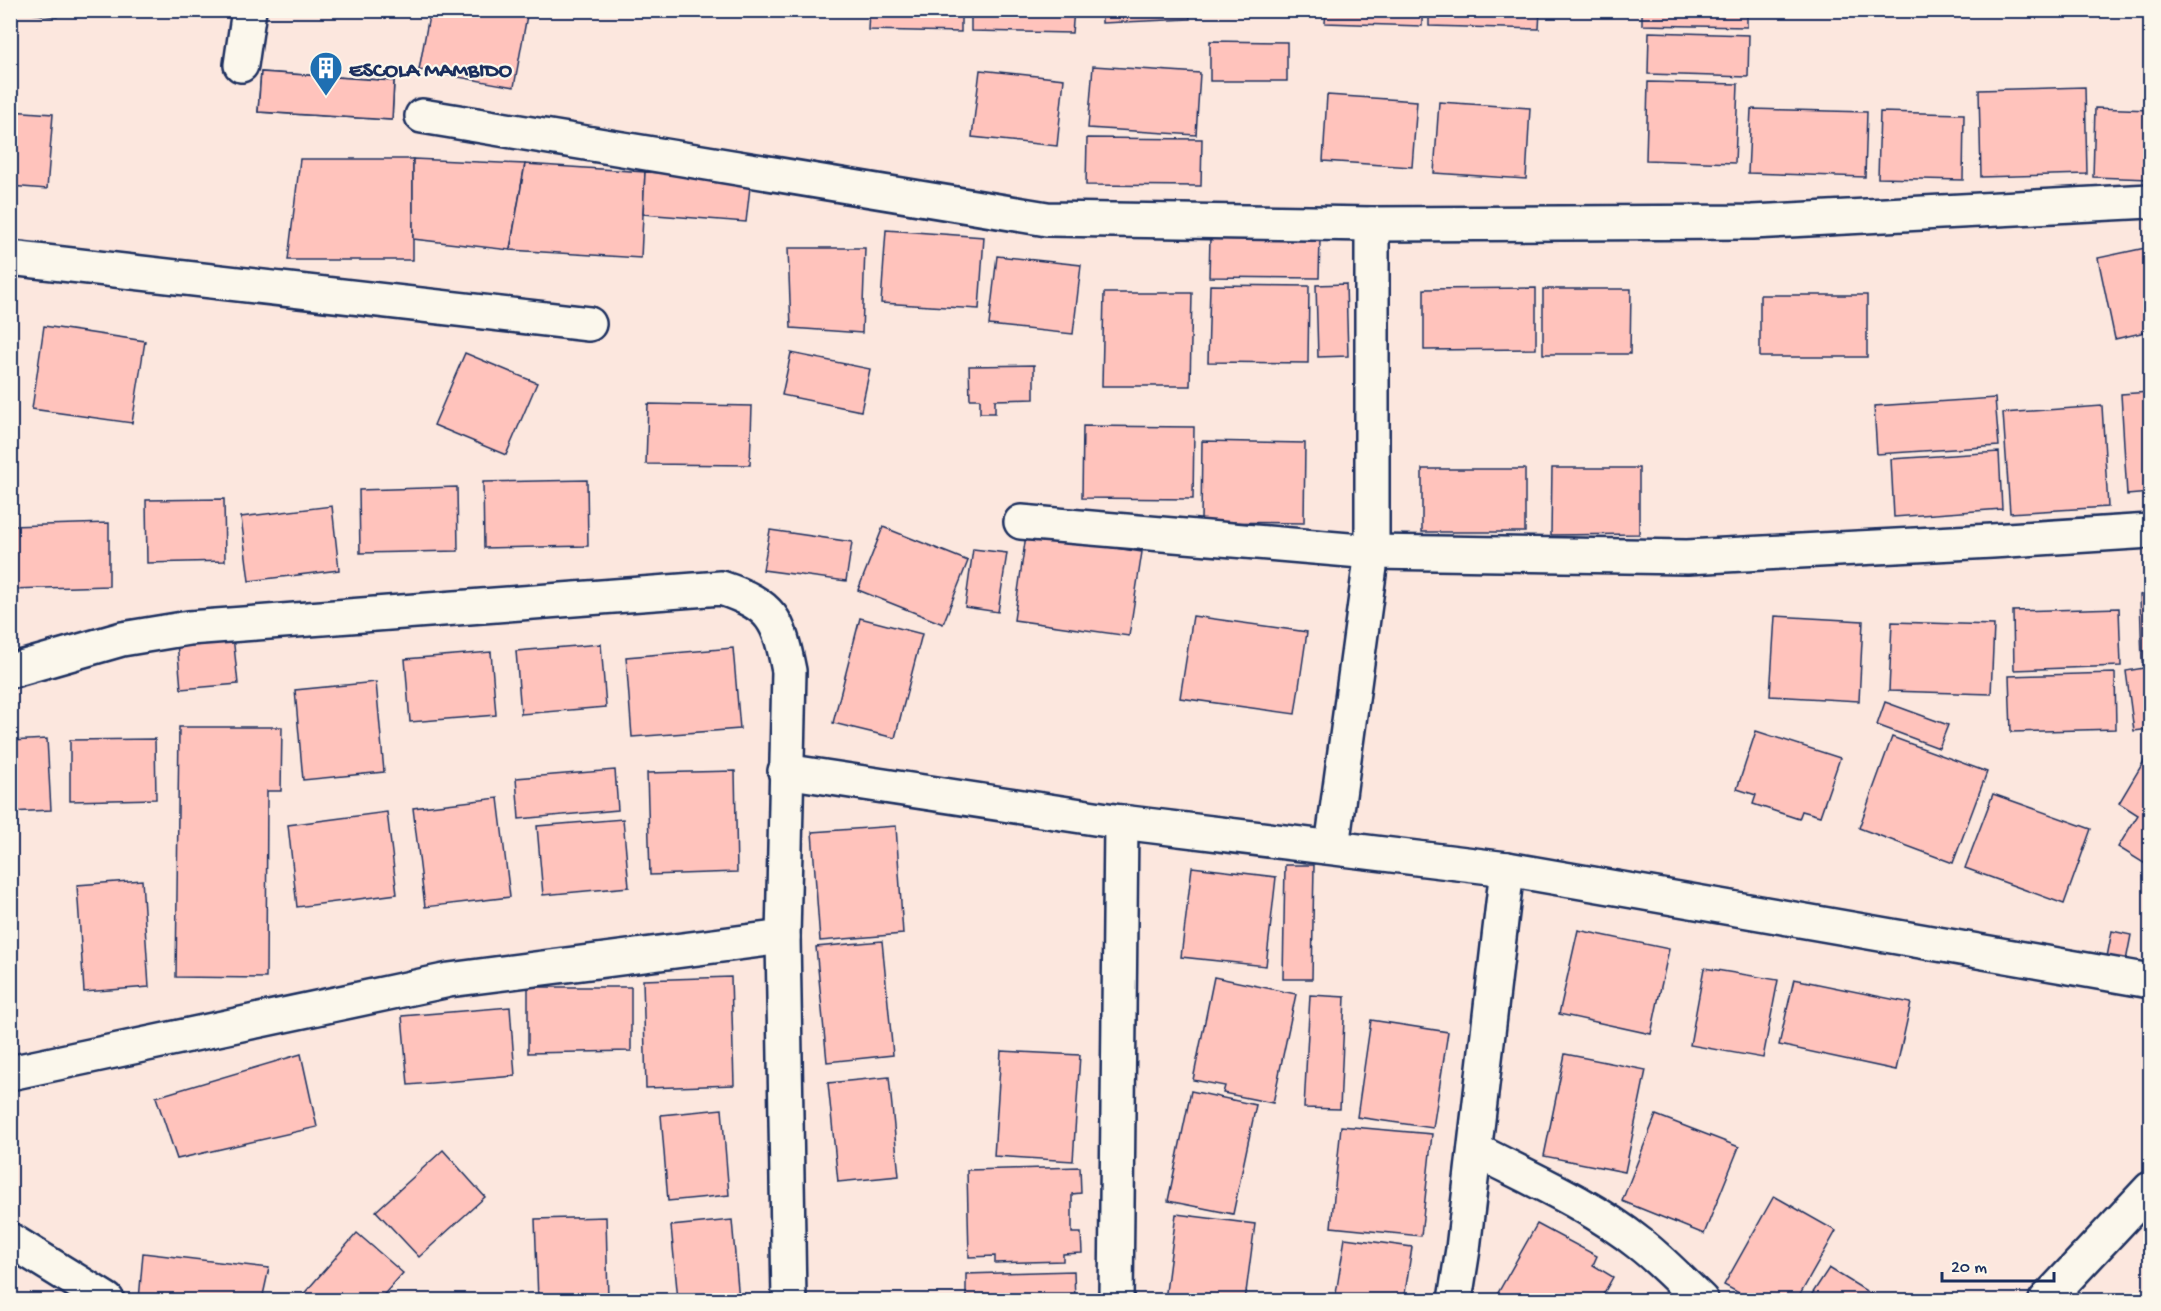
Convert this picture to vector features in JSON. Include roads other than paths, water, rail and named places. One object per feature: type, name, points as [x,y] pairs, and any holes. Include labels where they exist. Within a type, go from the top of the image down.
[{"type":"street","points":[[241,65],[249,10]]},
{"type":"street","points":[[422,116],[1047,219],[1372,224],[1752,222],[2151,201]]},
{"type":"street","points":[[1332,847],[1372,552],[1372,224]]},
{"type":"street","points":[[10,258],[589,324]]},
{"type":"street","points":[[1021,522],[1372,552],[1687,557],[2151,531]]},
{"type":"street","points":[[10,671],[122,639],[189,628],[721,588],[745,596],[771,614],[783,639],[789,671],[783,937],[789,1300]]},
{"type":"street","points":[[785,771],[1121,822],[1507,869],[2151,981]]},
{"type":"street","points":[[1116,1300],[1121,822]]},
{"type":"street","points":[[1455,1300],[1475,1150],[1507,869]]},
{"type":"street","points":[[10,1073],[449,980],[783,937]]},
{"type":"street","points":[[1475,1150],[1577,1202],[1609,1222],[1641,1244],[1701,1300]]},
{"type":"street","points":[[2046,1300],[2151,1189]]},
{"type":"street","points":[[10,1240],[107,1300]]},
{"type":"place","name":"ESCOLA MAMBIDO","points":[[326,97]]}]
